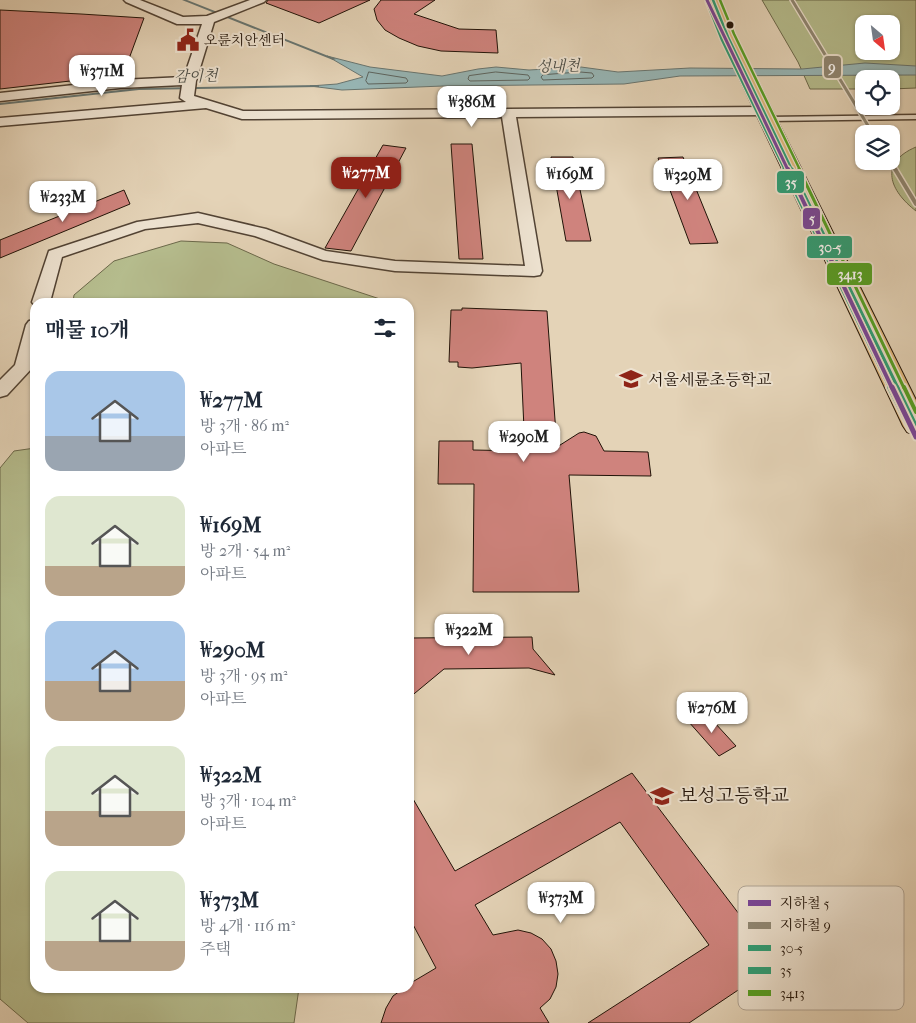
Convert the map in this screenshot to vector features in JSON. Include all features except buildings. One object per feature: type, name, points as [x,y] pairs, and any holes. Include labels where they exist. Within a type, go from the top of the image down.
[{"type":"main road","points":[[713,0],[728,37],[916,426]]},
{"type":"street","points":[[130,0],[181,21],[209,20],[250,1]]},
{"type":"street","points":[[209,20],[189,81],[186,98],[242,115],[766,115]]},
{"type":"street","points":[[0,97],[120,84],[189,81]]},
{"type":"street","points":[[0,122],[106,111],[208,105]]},
{"type":"street","points":[[41,298],[55,254],[143,225],[198,218],[260,232],[323,255],[395,266],[534,271],[508,114]]},
{"type":"street","points":[[0,392],[24,367],[30,344]]},
{"type":"lane","points":[[766,115],[916,117]]},
{"type":"green space","points":[[762,0],[916,0],[916,88],[900,89],[900,70],[855,70],[855,89],[810,89],[798,62]]},
{"type":"green space","points":[[916,147],[916,211],[900,195],[892,178],[892,170],[900,170],[900,158]]},
{"type":"green space","points":[[181,241],[227,243],[274,264],[377,298],[74,298],[74,295],[114,261]]},
{"type":"green space","points":[[30,449],[30,993],[298,993],[294,1023],[28,1023],[0,999],[0,468],[14,451]]},
{"type":"water","name":"성내천","points":[[327,56],[370,67],[442,76],[496,67],[529,70],[581,67],[618,72],[690,68],[802,69],[865,63],[916,66],[916,75],[900,75],[900,70],[855,70],[855,75],[680,76],[624,84],[443,86],[342,90],[310,86],[337,84],[363,77]]},
{"type":"waterway","name":"성내천","points":[[184,0],[334,59]]},
{"type":"waterway","name":"감이천","points":[[0,104],[139,89],[318,86]]},
{"type":"metro line","name":"5","points":[[707,0],[916,437]]},
{"type":"metro line","name":"9","points":[[792,0],[868,125]]},
{"type":"metro line","name":"9","points":[[895,170],[916,204]]},
{"type":"transit line","name":"30-5","points":[[713,0],[728,37],[916,426]]},
{"type":"transit line","name":"3413","points":[[720,0],[734,34],[916,412]]},
{"type":"transit line","name":"35","points":[[707,2],[722,40],[910,429]]},
{"type":"place","name":"오륜치안센터","points":[[188,40]]},
{"type":"place","name":"서울세륜초등학교","points":[[631,379]]},
{"type":"place","name":"보성고등학교","points":[[662,796]]}]
